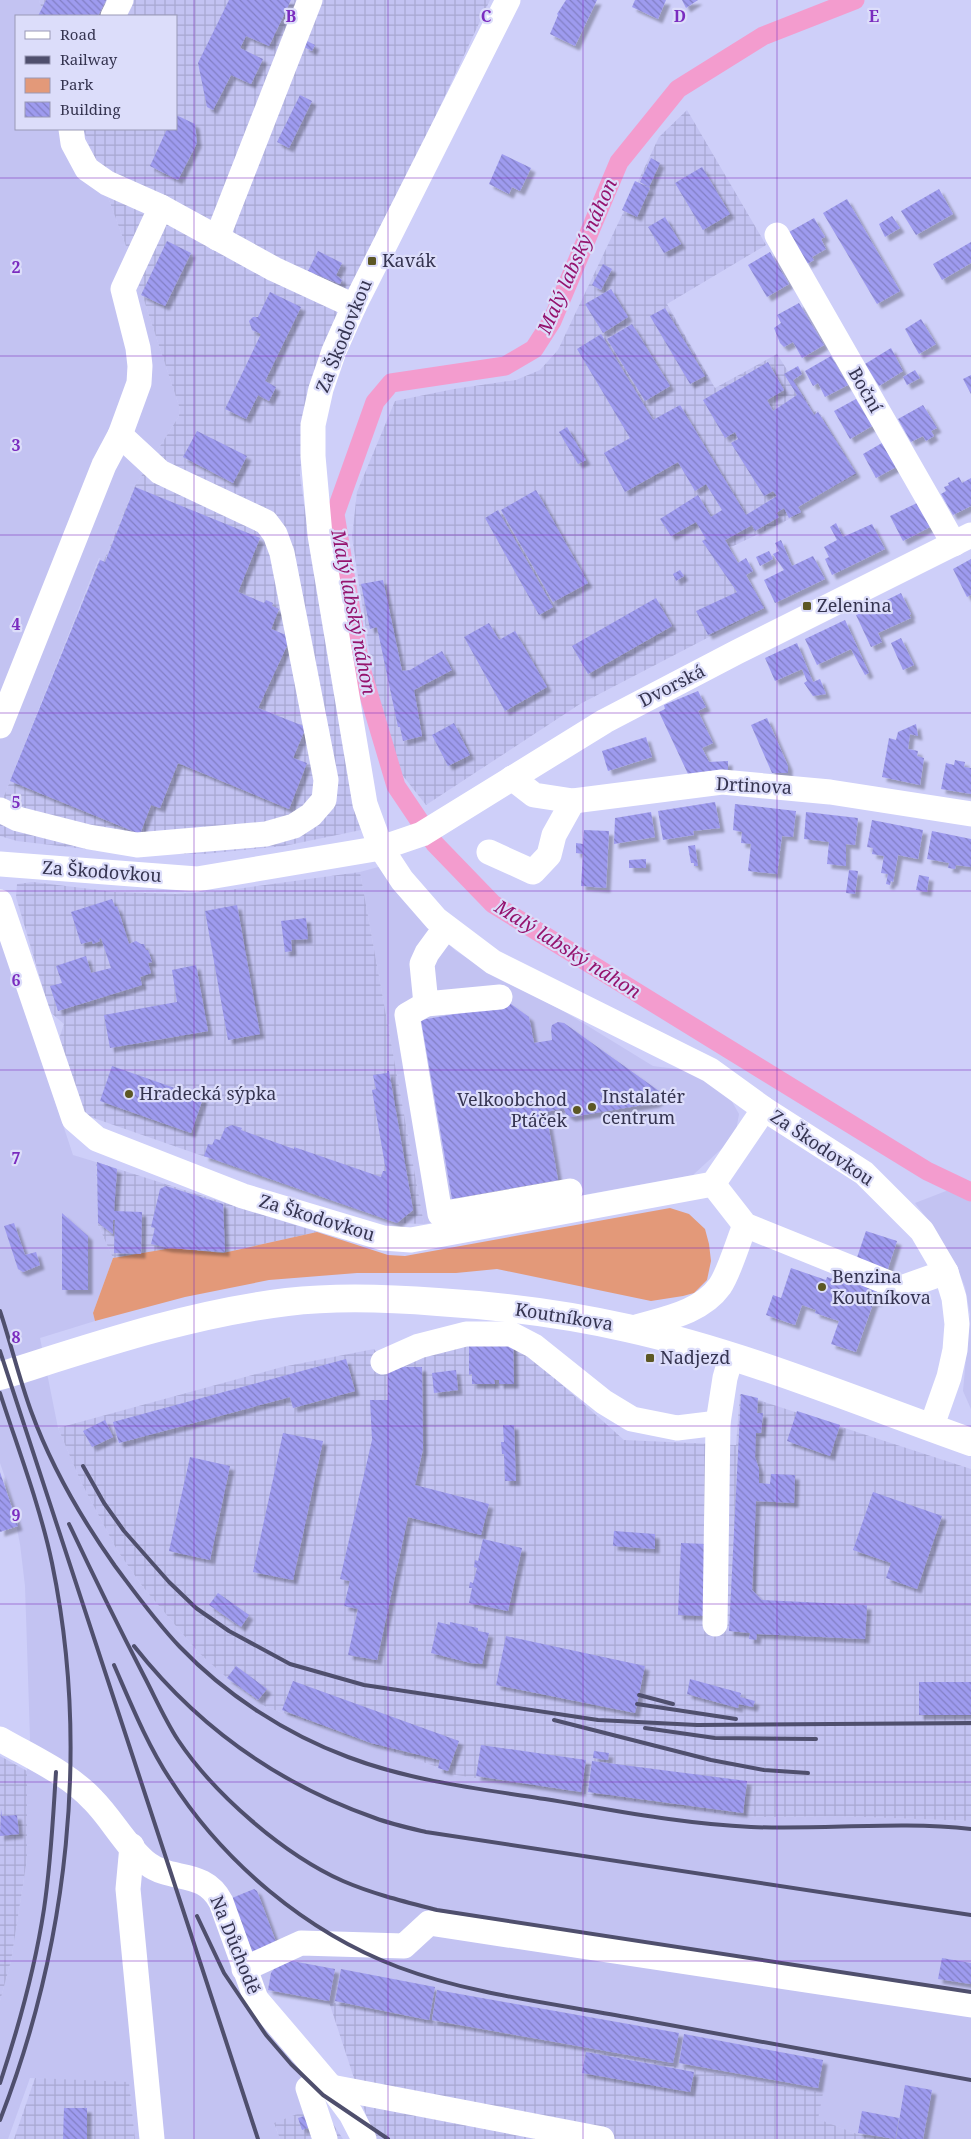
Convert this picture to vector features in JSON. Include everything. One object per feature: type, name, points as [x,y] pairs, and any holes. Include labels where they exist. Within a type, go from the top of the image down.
[{"type":"main road","name":"Koutníkova","points":[[0,1376],[142,1331],[220,1313],[286,1302],[340,1298],[418,1301],[501,1307],[557,1314],[630,1328],[731,1356],[971,1442]]},
{"type":"street","points":[[114,15],[121,0]]},
{"type":"street","points":[[217,238],[310,0]]},
{"type":"street","name":"Za Škodovkou","points":[[508,0],[354,306],[334,351],[321,389],[313,425],[313,456],[320,536],[365,804],[381,848],[402,880],[436,919],[446,927],[493,962],[710,1070],[764,1109],[864,1172],[922,1231],[946,1272],[954,1298],[957,1337],[949,1376],[931,1428]]},
{"type":"street","points":[[71,130],[73,143],[87,169],[107,183],[161,207],[274,269],[354,306]]},
{"type":"street","points":[[0,726],[104,465],[120,435],[139,384],[138,348],[123,289],[161,207]]},
{"type":"street","name":"Boční","points":[[777,235],[963,540]]},
{"type":"street","points":[[0,810],[18,819],[88,837],[137,845],[266,834],[294,826],[311,816],[324,800],[326,780],[282,553],[275,534],[266,522],[250,513],[160,472],[120,435]]},
{"type":"street","name":"Dvorská","points":[[381,848],[422,834],[605,721],[737,652],[963,540]]},
{"type":"street","name":"Drtinova","points":[[512,778],[534,795],[573,801],[722,782],[830,792],[971,814]]},
{"type":"street","points":[[489,852],[533,872],[550,854],[554,836],[573,801]]},
{"type":"street","name":"Za Škodovkou","points":[[0,864],[197,879],[381,848]]},
{"type":"street","name":"Za Škodovkou","points":[[0,902],[74,1119],[97,1139],[243,1196],[383,1238],[411,1240],[657,1184],[713,1184],[764,1109]]},
{"type":"street","points":[[426,1004],[422,964],[427,953],[446,927]]},
{"type":"street","points":[[500,997],[426,1004],[407,1015],[440,1214],[570,1191]]},
{"type":"street","points":[[713,1184],[745,1226],[901,1288],[946,1272]]},
{"type":"street","points":[[630,1328],[696,1308],[711,1296],[721,1285],[745,1226]]},
{"type":"street","points":[[384,1362],[418,1346],[466,1334],[511,1334],[534,1346],[604,1402],[632,1419],[677,1428],[718,1423]]},
{"type":"street","points":[[715,1624],[718,1423],[725,1378],[731,1356]]},
{"type":"street","name":"Na Důchodě","points":[[0,1739],[67,1778],[85,1792],[143,1859],[154,1868],[195,1879],[213,1890],[221,1902],[256,2000],[331,2087],[351,2114],[364,2139]]},
{"type":"street","points":[[132,1846],[128,1889],[152,2139]]},
{"type":"street","points":[[244,1969],[301,1943],[404,1946],[429,1922],[971,2005]]},
{"type":"street","points":[[325,2139],[308,2088],[331,2087],[602,2139]]},
{"type":"shaded area","points":[[0,0],[39,0],[44,15],[15,15],[15,130],[83,130],[127,249],[180,409],[179,416],[135,486],[104,560],[99,558],[0,806]]},
{"type":"shaded area","points":[[39,0],[490,0],[307,390],[300,475],[309,539],[361,830],[284,846],[204,854],[127,854],[17,841],[0,836],[0,806],[100,558],[104,560],[135,486],[179,416],[180,409],[127,249],[83,130],[178,130],[178,15],[44,15]]},
{"type":"shaded area","points":[[687,110],[766,245],[667,304],[715,388],[777,354],[814,412],[818,410],[857,474],[799,506],[802,513],[729,548],[765,608],[580,704],[426,805],[396,767],[373,676],[352,537],[357,492],[395,401],[454,389],[516,380],[540,370],[558,350],[659,137]]},
{"type":"shaded area","points":[[382,866],[422,920],[456,951],[565,1012],[653,1066],[692,1071],[730,1098],[739,1114],[736,1131],[730,1141],[693,1175],[424,1224],[360,872]]},
{"type":"shaded area","points":[[360,872],[424,1224],[396,1223],[82,1114],[59,1039],[64,1024],[50,1012],[16,897],[17,884],[33,882],[115,892],[176,894],[222,891]]},
{"type":"shaded area","points":[[0,935],[73,1155],[96,1162],[98,1225],[113,1258],[93,1313],[95,1321],[40,1338],[58,1428],[81,1482],[117,1550],[143,1587],[198,1652],[266,1707],[437,1767],[437,1771],[722,1814],[765,1817],[837,1816],[971,1821],[971,2139],[885,2139],[857,2134],[817,2119],[822,2093],[266,1992],[325,2112],[274,2124],[280,2139],[135,2139],[129,2083],[30,2078],[8,2139],[0,2139],[0,2001],[11,1961],[27,1859],[26,1782],[30,1738],[25,1586],[20,1544],[9,1489],[0,1463]]},
{"type":"shaded area","points":[[96,1162],[317,1232],[223,1253],[172,1248],[113,1258],[98,1225]]},
{"type":"shaded area","points":[[959,1186],[971,1190],[971,1409],[963,1391],[970,1314],[965,1287],[955,1262],[932,1225],[915,1203]]},
{"type":"shaded area","points":[[512,1340],[624,1440],[736,1445],[740,1394],[971,1469],[971,1821],[837,1816],[765,1817],[722,1814],[437,1772],[437,1767],[266,1707],[234,1684],[198,1652],[143,1587],[117,1550],[81,1482],[58,1428],[282,1367],[374,1349],[388,1367],[437,1348]]},
{"type":"shaded area","points":[[0,1756],[27,1771],[27,1859],[11,1961],[0,2001]]},
{"type":"shaded area","points":[[329,2002],[823,2093],[818,2119],[857,2134],[885,2139],[374,2139]]},
{"type":"shaded area","points":[[35,2078],[129,2082],[135,2139],[14,2139]]},
{"type":"shaded area","points":[[305,2111],[325,2112],[343,2139],[280,2139],[274,2123]]},
{"type":"green space","points":[[670,1208],[689,1214],[705,1229],[709,1244],[711,1261],[707,1280],[694,1293],[683,1296],[651,1301],[497,1269],[456,1273],[357,1273],[269,1280],[185,1297],[95,1321],[93,1313],[113,1258],[172,1248],[223,1253],[317,1232],[388,1255],[405,1256]]},
{"type":"building","points":[[46,0],[106,0],[98,15],[38,15]]},
{"type":"building","points":[[229,0],[291,0],[269,46],[246,36],[240,48],[263,59],[251,84],[231,75],[213,110],[207,107],[198,63]]},
{"type":"building","points":[[566,0],[597,0],[575,46],[550,34],[557,14]]},
{"type":"building","points":[[635,0],[666,0],[658,19],[632,7]]},
{"type":"building","points":[[682,0],[698,0],[686,8]]},
{"type":"building","points":[[307,41],[315,45],[312,51],[304,47]]},
{"type":"building","points":[[300,95],[312,101],[289,148],[277,142]]},
{"type":"building","points":[[178,116],[195,124],[197,143],[178,180],[150,166],[167,130],[178,130]]},
{"type":"building","points":[[502,154],[531,168],[520,191],[512,187],[509,194],[489,184]]},
{"type":"building","points":[[651,158],[660,163],[649,187],[640,182]]},
{"type":"building","points":[[702,167],[730,214],[703,230],[675,183]]},
{"type":"building","points":[[635,181],[650,188],[637,217],[622,210]]},
{"type":"building","points":[[939,189],[953,214],[916,235],[901,211]]},
{"type":"building","points":[[847,199],[900,291],[877,304],[823,213]]},
{"type":"building","points":[[892,216],[900,228],[885,237],[879,224]]},
{"type":"building","points":[[665,217],[681,244],[664,253],[648,227]]},
{"type":"building","points":[[814,218],[825,237],[821,239],[826,249],[812,257],[814,260],[807,264],[789,232]]},
{"type":"building","points":[[167,241],[191,253],[165,306],[141,295]]},
{"type":"building","points":[[971,242],[971,263],[942,280],[933,264]]},
{"type":"building","points":[[318,251],[342,263],[336,275],[342,280],[340,284],[308,271]]},
{"type":"building","points":[[770,252],[789,284],[767,297],[748,265]]},
{"type":"building","points":[[603,264],[612,269],[601,290],[592,285]]},
{"type":"building","points":[[611,289],[628,317],[603,333],[585,304]]},
{"type":"building","points":[[270,292],[301,307],[265,381],[276,387],[269,401],[258,395],[246,419],[225,409],[261,334],[252,330],[249,321],[253,317],[258,317]]},
{"type":"building","points":[[799,303],[824,345],[802,358],[793,342],[784,347],[780,343],[774,328],[781,323],[777,315]]},
{"type":"building","points":[[665,308],[705,376],[690,384],[650,316]]},
{"type":"building","points":[[921,319],[936,344],[919,354],[905,329]]},
{"type":"building","points":[[632,324],[670,386],[645,401],[607,339]]},
{"type":"building","points":[[601,334],[653,420],[680,405],[746,515],[777,496],[773,491],[764,496],[731,443],[738,439],[735,432],[725,438],[703,400],[768,362],[784,390],[767,400],[773,411],[797,395],[784,374],[798,366],[802,374],[793,380],[814,415],[818,412],[856,473],[798,507],[801,512],[789,518],[784,508],[776,513],[779,517],[755,531],[752,525],[725,540],[738,563],[746,558],[753,571],[746,575],[764,608],[708,635],[696,611],[737,592],[702,541],[706,539],[696,522],[671,536],[660,519],[698,495],[711,517],[722,510],[706,484],[695,491],[678,462],[625,492],[604,453],[630,438],[577,349]]},
{"type":"building","points":[[891,348],[903,371],[879,386],[865,364]]},
{"type":"building","points":[[831,356],[848,385],[825,397],[818,383],[813,386],[805,371]]},
{"type":"building","points":[[915,370],[920,378],[907,385],[903,377]]},
{"type":"building","points":[[971,375],[971,394],[963,379]]},
{"type":"building","points":[[856,399],[872,426],[850,439],[834,411]]},
{"type":"building","points":[[923,405],[937,428],[931,431],[934,436],[926,441],[923,436],[911,442],[898,419]]},
{"type":"building","points":[[567,427],[586,460],[578,464],[559,432]]},
{"type":"building","points":[[197,431],[247,456],[233,483],[183,457]]},
{"type":"building","points":[[882,443],[896,467],[876,478],[863,454]]},
{"type":"building","points":[[959,477],[962,483],[971,478],[971,506],[953,515],[941,494],[946,491],[944,487],[949,485],[948,483]]},
{"type":"building","points":[[135,487],[260,538],[238,592],[264,603],[266,600],[273,603],[272,606],[279,609],[271,629],[291,637],[258,708],[306,727],[293,758],[307,763],[289,809],[178,763],[160,808],[151,805],[140,834],[10,781],[100,560],[105,562]]},
{"type":"building","points":[[536,490],[588,583],[553,602],[501,510]]},
{"type":"building","points":[[917,503],[930,527],[903,541],[890,516]]},
{"type":"building","points":[[498,510],[553,607],[539,615],[485,518]]},
{"type":"building","points":[[836,523],[843,537],[872,524],[885,549],[832,575],[825,559],[829,557],[824,547],[837,540],[830,527]]},
{"type":"building","points":[[781,540],[792,566],[813,556],[825,579],[775,603],[764,580],[784,570],[773,554],[779,551],[775,543]]},
{"type":"building","points":[[769,551],[773,559],[760,566],[756,557]]},
{"type":"building","points":[[971,559],[971,595],[967,597],[953,569]]},
{"type":"building","points":[[680,570],[684,576],[676,581],[673,574]]},
{"type":"building","points":[[383,580],[402,671],[410,670],[442,651],[452,670],[414,690],[422,736],[403,741],[400,727],[398,727],[377,627],[370,629],[361,584]]},
{"type":"building","points":[[901,593],[911,618],[878,633],[882,642],[871,647],[856,615]]},
{"type":"building","points":[[656,598],[672,626],[588,674],[572,646]]},
{"type":"building","points":[[845,620],[869,673],[865,675],[851,649],[817,665],[805,639]]},
{"type":"building","points":[[489,623],[499,640],[515,631],[547,687],[505,711],[464,637]]},
{"type":"building","points":[[901,638],[914,665],[903,670],[891,643]]},
{"type":"building","points":[[797,643],[813,682],[820,679],[826,694],[813,696],[804,683],[807,681],[802,669],[775,681],[765,658]]},
{"type":"building","points":[[698,691],[706,707],[698,711],[713,743],[702,748],[709,762],[728,761],[728,773],[688,774],[659,712],[665,709],[664,705]]},
{"type":"building","points":[[767,718],[788,766],[788,773],[772,773],[751,725]]},
{"type":"building","points":[[454,723],[470,755],[448,766],[432,735]]},
{"type":"building","points":[[916,724],[918,736],[910,734],[908,749],[918,751],[917,756],[924,758],[920,785],[882,777],[889,738],[896,740],[898,732]]},
{"type":"building","points":[[646,737],[652,757],[608,771],[602,751]]},
{"type":"building","points":[[955,760],[965,762],[964,767],[971,768],[971,794],[941,789],[946,763],[954,765]]},
{"type":"building","points":[[715,802],[720,828],[693,831],[694,835],[663,840],[658,811]]},
{"type":"building","points":[[735,804],[796,811],[793,837],[782,836],[777,874],[748,871],[751,844],[741,843],[742,832],[733,830]]},
{"type":"building","points":[[651,812],[655,837],[614,844],[615,818]]},
{"type":"building","points":[[806,812],[858,818],[855,845],[846,844],[846,866],[827,864],[829,842],[804,839]]},
{"type":"building","points":[[872,820],[923,830],[918,859],[898,855],[893,882],[891,881],[890,885],[886,884],[888,874],[881,873],[884,856],[872,854],[873,848],[867,847]]},
{"type":"building","points":[[584,830],[609,831],[606,888],[581,886],[583,854],[576,853],[576,843],[583,844]]},
{"type":"building","points":[[932,831],[971,839],[971,867],[956,865],[955,869],[948,868],[949,863],[927,859]]},
{"type":"building","points":[[695,845],[698,866],[694,866],[694,863],[691,863],[688,846]]},
{"type":"building","points":[[646,859],[646,868],[629,868],[629,860]]},
{"type":"building","points":[[849,870],[858,871],[855,894],[846,893]]},
{"type":"building","points":[[919,875],[929,877],[927,892],[916,890]]},
{"type":"building","points":[[112,899],[115,907],[117,906],[129,944],[136,941],[144,944],[146,950],[148,950],[152,962],[148,963],[151,973],[140,977],[142,985],[58,1011],[50,986],[62,983],[56,966],[86,956],[91,973],[111,968],[101,938],[99,939],[100,941],[93,944],[92,941],[81,944],[71,912]]},
{"type":"building","points":[[237,905],[260,1034],[228,1040],[205,911]]},
{"type":"building","points":[[306,918],[308,939],[291,940],[292,951],[285,952],[281,921]]},
{"type":"building","points":[[196,965],[208,1031],[110,1048],[104,1015],[177,1002],[172,970]]},
{"type":"building","points":[[511,1004],[529,1017],[534,1043],[552,1040],[552,1025],[558,1022],[564,1023],[659,1091],[660,1099],[655,1103],[571,1117],[566,1114],[564,1108],[546,1112],[558,1180],[452,1199],[421,1020]]},
{"type":"building","points":[[112,1066],[203,1098],[191,1133],[100,1101]]},
{"type":"building","points":[[389,1071],[413,1210],[397,1223],[204,1156],[208,1144],[212,1145],[215,1139],[220,1140],[225,1128],[232,1125],[294,1149],[294,1147],[381,1177],[383,1171],[386,1171],[372,1090],[376,1089],[373,1075],[387,1073]]},
{"type":"building","points":[[97,1162],[117,1169],[114,1211],[142,1212],[141,1254],[114,1253],[115,1220],[113,1220],[113,1234],[98,1223]]},
{"type":"building","points":[[166,1186],[223,1204],[225,1252],[168,1248],[151,1244],[155,1228],[151,1227],[160,1189]]},
{"type":"building","points":[[62,1213],[88,1236],[88,1290],[62,1290]]},
{"type":"building","points":[[14,1223],[25,1255],[36,1252],[40,1265],[23,1272],[18,1269],[4,1226]]},
{"type":"building","points":[[866,1231],[897,1241],[877,1302],[874,1301],[856,1352],[831,1344],[839,1321],[815,1313],[816,1310],[802,1305],[795,1325],[766,1315],[773,1295],[781,1298],[791,1268],[826,1280],[827,1277],[848,1284]]},
{"type":"building","points":[[469,1342],[513,1342],[514,1384],[499,1384],[499,1380],[494,1380],[495,1384],[472,1384],[472,1374],[469,1375]]},
{"type":"building","points":[[346,1359],[355,1391],[293,1408],[290,1397],[119,1443],[113,1422]]},
{"type":"building","points":[[388,1367],[422,1367],[423,1449],[415,1485],[489,1504],[481,1535],[408,1517],[377,1660],[348,1655],[358,1609],[344,1606],[350,1581],[340,1579],[372,1440],[370,1400],[388,1400]]},
{"type":"building","points":[[456,1370],[458,1390],[434,1393],[432,1373]]},
{"type":"building","points":[[741,1394],[758,1398],[757,1413],[763,1413],[761,1433],[756,1433],[755,1457],[759,1469],[759,1483],[770,1484],[771,1474],[795,1475],[794,1503],[756,1501],[752,1590],[762,1600],[867,1605],[865,1639],[757,1634],[756,1640],[749,1639],[750,1633],[729,1631]]},
{"type":"building","points":[[797,1411],[840,1425],[830,1456],[787,1441]]},
{"type":"building","points":[[105,1420],[113,1437],[92,1447],[83,1431]]},
{"type":"building","points":[[503,1425],[514,1425],[516,1481],[505,1481],[504,1454],[502,1454],[501,1442],[504,1442]]},
{"type":"building","points":[[283,1433],[323,1441],[293,1580],[253,1572]]},
{"type":"building","points":[[190,1457],[230,1466],[210,1560],[169,1551]]},
{"type":"building","points":[[0,1472],[18,1526],[0,1532]]},
{"type":"building","points":[[873,1492],[942,1516],[917,1589],[886,1578],[891,1563],[853,1550]]},
{"type":"building","points":[[614,1531],[655,1534],[655,1549],[613,1546]]},
{"type":"building","points":[[483,1539],[522,1548],[508,1611],[469,1603],[472,1588],[469,1588],[470,1582],[473,1583],[477,1568],[474,1567],[475,1560],[478,1561]]},
{"type":"building","points":[[681,1543],[707,1544],[703,1616],[678,1615]]},
{"type":"building","points":[[218,1593],[249,1615],[241,1627],[209,1605]]},
{"type":"building","points":[[438,1622],[450,1625],[450,1622],[478,1628],[478,1631],[489,1633],[482,1664],[431,1653]]},
{"type":"building","points":[[506,1636],[645,1666],[635,1713],[496,1685]]},
{"type":"building","points":[[236,1666],[267,1689],[258,1700],[227,1678]]},
{"type":"building","points":[[690,1679],[741,1693],[740,1697],[755,1701],[753,1707],[739,1704],[738,1708],[687,1694]]},
{"type":"building","points":[[293,1681],[459,1741],[448,1771],[438,1768],[440,1760],[371,1743],[282,1710]]},
{"type":"building","points":[[919,1682],[971,1682],[971,1715],[919,1715]]},
{"type":"building","points":[[481,1745],[586,1760],[581,1792],[476,1776]]},
{"type":"building","points":[[594,1751],[609,1753],[608,1760],[593,1758]]},
{"type":"building","points":[[592,1761],[747,1781],[743,1813],[588,1792]]},
{"type":"building","points":[[1,1809],[2,1816],[17,1815],[19,1834],[0,1836]]},
{"type":"building","points":[[254,1889],[257,1891],[276,1942],[253,1954],[232,1898]]},
{"type":"building","points":[[942,1958],[971,1963],[971,1984],[938,1979]]},
{"type":"building","points":[[281,1959],[335,1969],[329,2001],[268,1990],[271,1973]]},
{"type":"building","points":[[341,1969],[435,1987],[429,2020],[335,2001]]},
{"type":"building","points":[[437,1990],[679,2033],[673,2063],[432,2020]]},
{"type":"building","points":[[684,2034],[823,2060],[818,2088],[679,2063]]},
{"type":"building","points":[[586,2052],[694,2072],[690,2092],[582,2073]]},
{"type":"building","points":[[905,2085],[932,2090],[923,2139],[896,2139]]},
{"type":"building","points":[[64,2108],[87,2108],[87,2139],[63,2139]]},
{"type":"building","points":[[862,2111],[899,2118],[895,2139],[858,2133]]},
{"type":"building","points":[[307,2115],[311,2127],[302,2130],[298,2118]]},
{"type":"waterway","name":"Malý labský náhon","points":[[855,0],[763,36],[678,89],[619,162],[552,321],[534,349],[505,366],[391,383],[375,402],[335,514],[360,665],[396,786],[435,844],[493,904],[927,1171],[971,1192]]},
{"type":"railway","points":[[0,1311],[27,1399],[57,1472],[90,1529],[115,1566],[146,1608],[198,1665],[237,1697],[302,1737],[348,1757],[421,1778],[470,1788],[673,1820],[778,1828],[916,1826],[971,1829]]},
{"type":"railway","points":[[0,1351],[258,2139]]},
{"type":"railway","points":[[0,1393],[35,1499],[52,1563],[63,1633],[69,1703],[70,1774],[66,1845],[56,1915],[42,1985],[23,2053],[0,2120]]},
{"type":"railway","points":[[83,1466],[104,1503],[124,1531],[169,1582],[196,1608],[229,1631],[290,1664],[364,1685],[598,1720],[697,1725],[971,1723]]},
{"type":"railway","points":[[69,1524],[164,1716],[178,1740],[193,1760],[230,1801],[274,1839],[297,1855],[343,1881],[366,1890],[437,1910],[971,1992]]},
{"type":"railway","points":[[134,1646],[158,1675],[185,1702],[212,1727],[242,1749],[273,1770],[305,1788],[339,1804],[381,1820],[426,1832],[971,1915]]},
{"type":"railway","points":[[114,1665],[140,1724],[162,1766],[191,1809],[215,1838],[241,1866],[299,1914],[331,1935],[364,1952],[398,1967],[425,1976],[482,1991],[971,2080]]},
{"type":"railway","points":[[639,1695],[673,1704]]},
{"type":"railway","points":[[637,1704],[736,1719]]},
{"type":"railway","points":[[554,1720],[711,1760],[764,1770],[808,1773]]},
{"type":"railway","points":[[645,1728],[715,1738],[816,1739]]},
{"type":"railway","points":[[0,2083],[26,1997],[44,1909],[56,1772]]},
{"type":"railway","points":[[197,1916],[224,1973],[266,2035],[291,2064],[323,2095],[388,2139]]},
{"type":"place","name":"Kavák","points":[[372,261]]},
{"type":"place","name":"Zelenina","points":[[807,606]]},
{"type":"place","name":"Hradecká sýpka","points":[[129,1094]]},
{"type":"place","name":"Instalatér centrum","points":[[592,1107]]},
{"type":"place","name":"Velkoobchod Ptáček","points":[[577,1110]]},
{"type":"place","name":"Benzina Koutníkova","points":[[822,1287]]},
{"type":"place","name":"Nadjezd","points":[[650,1358]]}]
